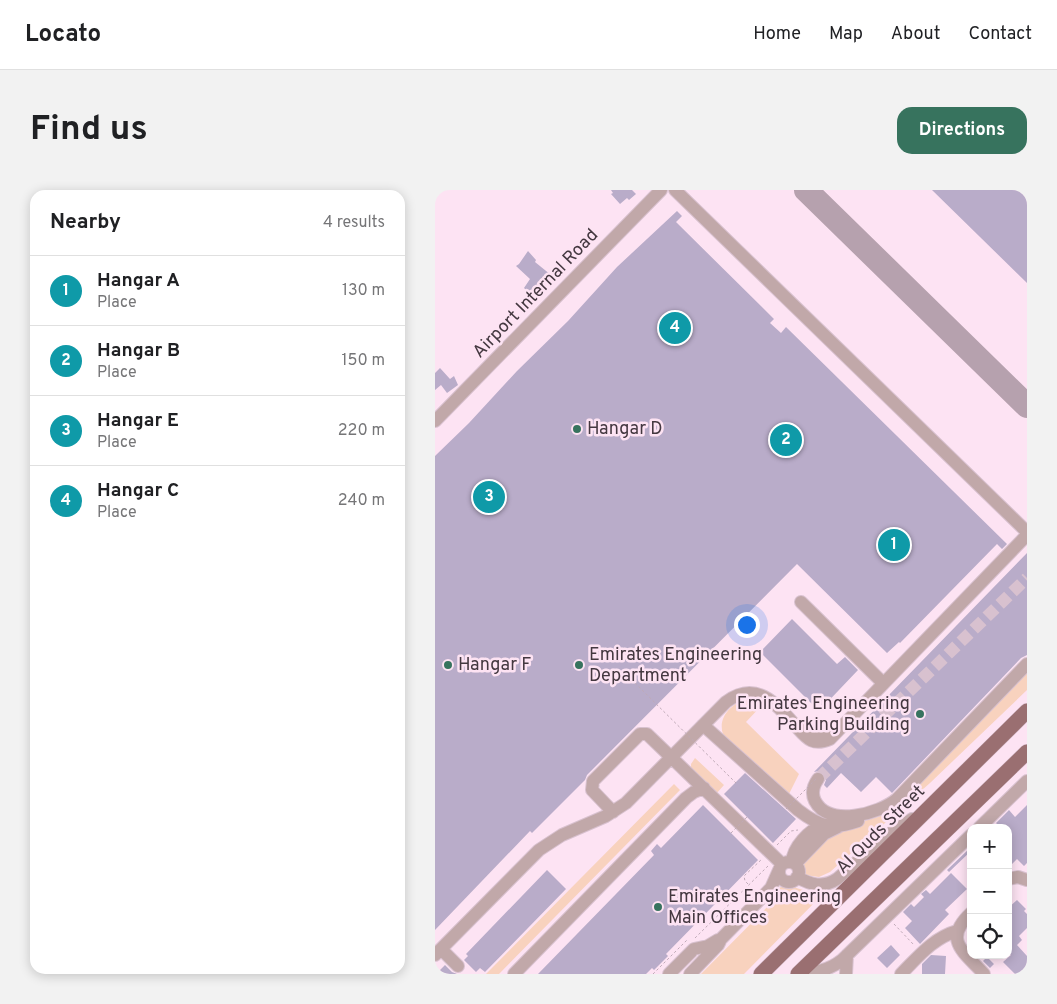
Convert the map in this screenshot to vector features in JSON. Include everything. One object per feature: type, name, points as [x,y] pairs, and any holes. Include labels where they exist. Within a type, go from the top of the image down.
[{"type":"main road","name":"Al Quds Street","points":[[761,974],[1027,711]]},
{"type":"main road","points":[[798,974],[1027,752]]},
{"type":"street","name":"Airport Internal Road","points":[[435,421],[661,190]]},
{"type":"street","points":[[458,966],[438,953],[539,850],[562,835],[613,812],[635,795],[734,696],[752,692],[772,702],[795,726],[818,733],[833,730],[843,724],[1027,533],[675,190]]},
{"type":"street","points":[[801,602],[883,683]]},
{"type":"street","points":[[818,778],[813,789],[813,795],[816,803],[827,814],[843,817],[875,811],[888,806],[897,799],[1027,664]]},
{"type":"street","points":[[703,725],[798,810],[815,822],[823,825],[840,826]]},
{"type":"street","points":[[613,812],[592,790],[593,781],[640,734],[647,734],[789,870],[810,884],[831,883],[889,835],[931,807]]},
{"type":"street","points":[[983,824],[1027,781]]},
{"type":"street","points":[[514,974],[685,798],[704,788]]},
{"type":"street","points":[[679,968],[697,947],[708,946],[721,939],[824,834],[840,826],[866,818],[875,811]]},
{"type":"street","points":[[789,870],[796,847],[815,829],[823,825]]},
{"type":"street","points":[[798,974],[826,973],[967,839]]},
{"type":"street","points":[[970,914],[963,920],[957,931],[957,941],[959,946],[984,974]]},
{"type":"street","points":[[901,974],[940,937],[957,931]]},
{"type":"street","points":[[693,971],[718,945],[721,939]]},
{"type":"street","points":[[846,974],[847,954]]},
{"type":"street","points":[[679,968],[693,960],[693,971]]},
{"type":"path","points":[[635,684],[736,782]]},
{"type":"path","points":[[786,809],[818,778]]},
{"type":"path","points":[[731,833],[747,817]]},
{"type":"path","points":[[653,974],[683,942],[691,940],[769,865],[769,861]]},
{"type":"path","points":[[887,917],[922,953]]},
{"type":"shaded area","points":[[1027,670],[1027,690],[930,783],[830,872],[819,877],[805,875],[801,869],[801,863],[835,830],[886,813]]},
{"type":"shaded area","points":[[750,699],[763,704],[746,722],[799,774],[788,796],[723,734],[722,722],[724,716],[732,706]]},
{"type":"shaded area","points":[[695,758],[724,785],[716,794],[691,770],[691,764]]},
{"type":"shaded area","points":[[674,784],[680,790],[499,974],[486,974]]},
{"type":"shaded area","points":[[786,885],[810,892],[830,887],[744,974],[701,974],[780,894],[776,889]]},
{"type":"building","points":[[611,190],[632,190],[636,194],[620,204],[611,194],[613,193]]},
{"type":"building","points":[[932,190],[1027,190],[1027,283]]},
{"type":"building","points":[[677,211],[682,216],[676,222],[774,319],[770,323],[781,333],[786,327],[1007,544],[1002,549],[997,544],[900,643],[887,653],[797,564],[587,775],[585,780],[532,833],[530,831],[435,930],[435,456],[568,321],[617,267]]},
{"type":"building","points":[[528,251],[536,260],[535,262],[551,275],[547,283],[545,282],[534,297],[524,288],[530,279],[516,266]]},
{"type":"building","points":[[440,368],[450,379],[454,376],[458,385],[447,393],[441,385],[435,390],[435,373]]},
{"type":"building","name":"Emirates Engineering Parking Building","points":[[1027,553],[1027,655],[1021,658],[892,793],[876,777],[861,792],[841,773],[827,788],[824,785],[825,775],[819,771],[814,772]]},
{"type":"building","points":[[792,619],[837,664],[845,657],[858,670],[819,711],[760,652]]},
{"type":"building","points":[[745,773],[796,819],[773,843],[724,794]]},
{"type":"building","name":"Emirates Engineering Main Offices","points":[[703,805],[758,860],[666,954],[668,956],[654,970],[652,968],[646,974],[538,974],[654,855],[651,851],[657,844],[661,848]]},
{"type":"building","points":[[1027,805],[1027,863],[1024,866],[1017,859],[1012,864],[1012,824],[996,823],[1009,810],[1015,817]]},
{"type":"building","points":[[967,851],[967,855],[949,872],[947,870]]},
{"type":"building","points":[[547,870],[566,889],[485,972],[480,968],[476,972],[464,960],[468,956],[466,954]]},
{"type":"building","points":[[951,873],[967,889],[945,910],[949,914],[920,944],[905,928],[912,921],[903,912],[911,904],[914,907],[924,897],[921,894],[926,890],[930,894]]},
{"type":"building","points":[[1017,900],[1026,909],[1024,911],[1027,914],[1027,928],[1019,936],[1022,940],[1017,945],[1027,956],[1027,974],[1015,974],[1003,962],[1006,959],[1012,959],[1012,904]]},
{"type":"building","points":[[891,945],[900,955],[887,968],[877,958]]},
{"type":"building","points":[[931,955],[946,956],[945,974],[922,974],[922,964]]},
{"type":"building","points":[[989,959],[994,964],[990,968],[983,961]]},
{"type":"building","points":[[445,965],[452,972],[457,974],[436,974]]},
{"type":"taxiway","points":[[806,190],[1027,406]]},
{"type":"tunnel","points":[[818,779],[1027,578]]},
{"type":"place","name":"Hangar C","points":[[675,328]]},
{"type":"place","name":"Hangar D","points":[[577,429]]},
{"type":"place","name":"Hangar B","points":[[786,440]]},
{"type":"place","name":"Hangar E","points":[[489,497]]},
{"type":"place","name":"Hangar A","points":[[894,545]]},
{"type":"place","name":"Hangar F","points":[[448,665]]},
{"type":"place","name":"Emirates Engineering Department","points":[[579,665]]},
{"type":"place","name":"Emirates Engineering Parking Building","points":[[920,714]]},
{"type":"place","name":"Emirates Engineering Main Offices","points":[[658,907]]}]
